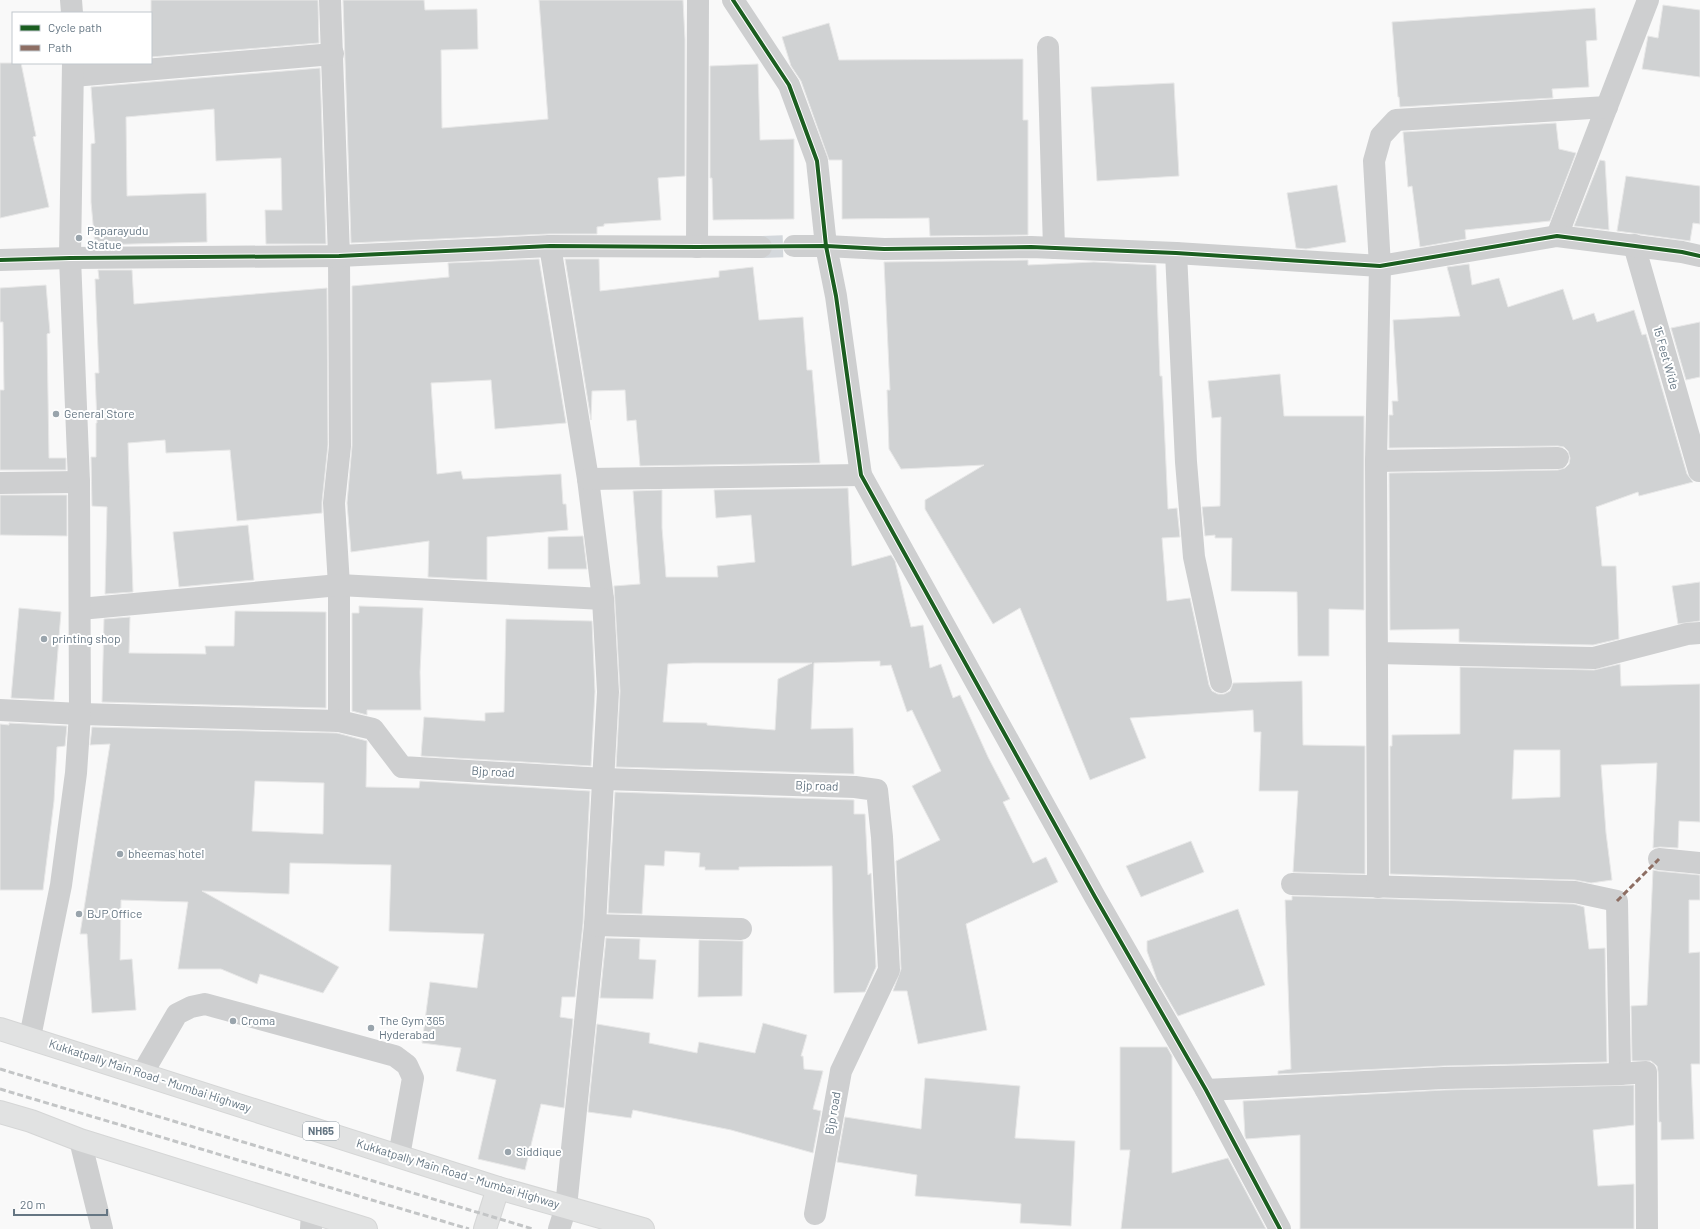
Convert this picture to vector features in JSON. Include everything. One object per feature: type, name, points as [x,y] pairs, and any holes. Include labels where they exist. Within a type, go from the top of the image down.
[{"type":"highway","name":"Kukkatpally Main Road - Mumbai Highway","points":[[0,1028],[498,1188],[643,1229]]},
{"type":"highway","points":[[0,1112],[31,1121],[80,1140],[311,1221],[366,1229]]},
{"type":"highway","points":[[485,1229],[498,1188]]},
{"type":"street","points":[[71,0],[72,12]]},
{"type":"street","points":[[330,0],[339,256],[340,446],[334,503],[339,585],[338,721]]},
{"type":"street","points":[[697,248],[698,0]]},
{"type":"street","points":[[733,0],[789,85],[817,161],[826,246],[836,296],[861,475],[1095,897],[1206,1090],[1280,1229]]},
{"type":"street","points":[[1557,236],[1648,0]]},
{"type":"street","points":[[1048,47],[1054,248]]},
{"type":"street","points":[[30,1037],[61,885],[76,773],[80,714],[78,482],[70,258],[73,70],[333,54]]},
{"type":"street","points":[[1378,887],[1376,461],[1380,266],[1374,160],[1381,136],[1396,120],[1607,107]]},
{"type":"street","points":[[794,246],[884,249],[1031,247],[1176,253],[1380,266],[1557,236],[1634,245],[1700,256]]},
{"type":"street","name":"15 Feet Wide","points":[[1634,245],[1699,471]]},
{"type":"street","points":[[550,246],[588,480],[603,599],[608,692],[595,925],[566,1207],[559,1229]]},
{"type":"street","points":[[0,260],[339,256],[550,246],[697,248],[761,247]]},
{"type":"street","points":[[1176,253],[1186,462],[1194,557],[1221,682]]},
{"type":"street","points":[[1376,461],[1558,458]]},
{"type":"street","points":[[588,480],[861,475]]},
{"type":"street","points":[[0,483],[78,482]]},
{"type":"street","points":[[80,609],[339,585],[603,599]]},
{"type":"street","points":[[1378,653],[1594,658],[1686,634],[1700,633]]},
{"type":"street","name":"Bjp road","points":[[0,710],[80,714],[338,721],[373,729],[402,767],[604,779],[855,787],[877,790],[882,837],[889,970],[841,1071],[815,1214]]},
{"type":"street","points":[[1659,859],[1700,863]]},
{"type":"street","points":[[1292,884],[1575,892],[1617,901],[1620,1074]]},
{"type":"street","points":[[595,925],[740,929]]},
{"type":"street","points":[[142,1074],[177,1014],[191,1007],[205,1004],[395,1056],[407,1065],[413,1078],[398,1156]]},
{"type":"street","points":[[1206,1090],[1444,1078],[1620,1074],[1646,1072],[1647,1229]]},
{"type":"street","points":[[80,1140],[102,1229]]},
{"type":"building","points":[[151,0],[318,0],[319,43],[152,57]]},
{"type":"building","points":[[343,0],[424,0],[425,10],[477,9],[478,49],[441,50],[442,128],[548,119],[539,0],[683,0],[685,39],[685,176],[658,178],[661,220],[604,224],[604,226],[597,227],[597,234],[549,234],[351,243]]},
{"type":"building","points":[[1663,5],[1700,10],[1700,77],[1642,69],[1648,36],[1658,38]]},
{"type":"building","points":[[1595,8],[1597,40],[1586,41],[1589,87],[1552,89],[1553,98],[1400,107],[1392,22]]},
{"type":"building","points":[[829,23],[839,60],[1023,59],[1023,120],[1028,120],[1028,235],[930,236],[929,218],[842,219],[842,160],[829,160],[801,81],[791,66],[782,37]]},
{"type":"building","points":[[0,63],[12,63],[21,64],[36,136],[33,137],[49,207],[0,218]]},
{"type":"building","points":[[758,64],[760,140],[794,139],[794,219],[713,220],[712,178],[710,178],[710,66]]},
{"type":"building","points":[[320,68],[326,244],[266,244],[265,210],[282,210],[281,158],[216,161],[214,109],[126,117],[127,196],[206,193],[207,242],[95,245],[91,202],[91,144],[95,143],[91,87]]},
{"type":"building","points":[[1174,83],[1179,176],[1097,181],[1091,87]]},
{"type":"building","points":[[1556,123],[1559,149],[1576,153],[1550,221],[1465,230],[1466,239],[1420,247],[1412,186],[1408,187],[1403,132]]},
{"type":"building","points":[[1600,160],[1605,161],[1609,230],[1574,226]]},
{"type":"building","points":[[1626,176],[1700,186],[1700,224],[1693,223],[1690,241],[1617,231]]},
{"type":"building","points":[[1337,185],[1346,242],[1306,249],[1296,248],[1287,193]]},
{"type":"building","points":[[539,259],[566,423],[495,429],[491,380],[431,383],[437,474],[461,471],[463,479],[561,474],[563,504],[566,504],[568,530],[487,537],[487,580],[428,577],[429,541],[351,552],[347,503],[352,446],[352,286],[449,277],[448,263]]},
{"type":"building","points":[[565,259],[599,259],[600,291],[719,277],[719,271],[753,267],[759,320],[803,317],[807,370],[812,370],[820,463],[640,466],[636,420],[627,421],[625,390],[592,391],[591,420]]},
{"type":"building","points":[[1028,260],[1028,265],[1094,262],[1156,265],[1160,376],[1162,376],[1168,509],[1177,508],[1180,537],[1162,538],[1167,601],[1190,598],[1209,685],[1212,691],[1218,694],[1224,694],[1230,691],[1233,683],[1302,681],[1303,745],[1365,746],[1365,874],[1293,872],[1298,791],[1259,791],[1261,732],[1254,732],[1253,710],[1130,718],[1146,758],[1090,780],[1020,608],[993,624],[925,509],[925,500],[984,465],[901,469],[889,449],[887,390],[890,390],[884,262]]},
{"type":"building","points":[[1469,264],[1472,285],[1499,278],[1508,307],[1563,289],[1573,320],[1594,313],[1597,322],[1634,310],[1642,335],[1646,334],[1687,474],[1693,482],[1639,496],[1638,492],[1596,507],[1602,566],[1616,566],[1619,639],[1593,645],[1459,642],[1459,629],[1390,630],[1389,473],[1558,470],[1565,468],[1569,464],[1570,458],[1568,451],[1564,447],[1558,446],[1389,448],[1389,415],[1393,415],[1392,401],[1398,401],[1393,320],[1460,316],[1447,267]]},
{"type":"building","points":[[98,270],[132,270],[134,304],[327,288],[328,445],[322,513],[237,521],[230,450],[166,453],[165,440],[128,443],[133,592],[105,594],[107,507],[92,506],[91,457],[96,457],[97,423],[95,373],[99,373],[95,279],[99,279]]},
{"type":"building","points":[[46,285],[50,333],[47,334],[49,458],[66,458],[66,470],[0,470],[0,390],[4,390],[3,322],[0,322],[0,288]]},
{"type":"building","points":[[1700,322],[1700,377],[1686,380],[1671,328]]},
{"type":"building","points":[[1280,374],[1284,416],[1364,416],[1364,610],[1329,609],[1329,656],[1298,656],[1297,592],[1231,591],[1232,538],[1215,538],[1215,535],[1205,536],[1202,507],[1220,506],[1221,417],[1212,418],[1208,381]]},
{"type":"building","points":[[848,488],[852,566],[891,555],[895,561],[911,627],[923,625],[930,668],[941,664],[953,698],[960,695],[988,757],[1010,799],[1003,802],[1033,863],[1046,857],[1058,882],[966,924],[987,1030],[918,1044],[907,991],[893,991],[901,969],[896,861],[940,840],[912,786],[941,771],[912,710],[907,712],[891,665],[880,666],[880,661],[814,663],[811,729],[853,728],[854,774],[616,767],[620,691],[614,586],[640,584],[633,491],[662,490],[662,528],[666,577],[718,577],[717,566],[755,562],[751,515],[716,518],[714,490]],"holes":[[[812,663],[778,679],[775,730],[707,725],[707,723],[663,722],[668,664]]]},
{"type":"building","points":[[0,495],[67,495],[67,536],[0,535]]},
{"type":"building","points":[[248,525],[254,580],[179,587],[173,532]]},
{"type":"building","points":[[583,536],[587,569],[548,569],[548,537]]},
{"type":"building","points":[[1700,582],[1700,621],[1678,624],[1672,586]]},
{"type":"building","points":[[359,606],[423,608],[420,672],[421,710],[367,710],[367,715],[352,711],[352,613],[359,613]]},
{"type":"building","points":[[19,608],[61,612],[54,700],[11,698]]},
{"type":"building","points":[[235,611],[326,612],[326,708],[102,702],[104,619],[130,617],[129,653],[206,654],[205,646],[234,646]]},
{"type":"building","points":[[506,619],[592,621],[595,692],[591,766],[421,756],[424,717],[485,721],[485,713],[504,712]]},
{"type":"building","points":[[1620,664],[1621,686],[1700,684],[1700,822],[1679,821],[1678,848],[1653,848],[1657,763],[1601,765],[1606,833],[1612,880],[1591,883],[1575,880],[1390,874],[1390,746],[1392,746],[1392,735],[1460,734],[1460,667],[1594,670]],"holes":[[[1514,750],[1560,750],[1560,797],[1512,799]]]},
{"type":"building","points":[[9,723],[67,726],[65,746],[57,747],[54,801],[43,890],[0,890],[0,724],[9,725]]},
{"type":"building","points":[[92,727],[337,733],[367,741],[366,787],[419,788],[420,781],[590,791],[583,924],[575,997],[562,997],[560,1017],[573,1019],[564,1108],[541,1104],[525,1170],[478,1159],[496,1080],[456,1071],[461,1048],[422,1043],[430,982],[477,988],[484,934],[389,931],[391,865],[290,863],[289,894],[202,891],[339,967],[323,993],[260,974],[257,984],[221,969],[178,969],[188,902],[121,900],[120,960],[132,959],[136,1010],[92,1013],[87,934],[80,934],[110,744],[90,745]],"holes":[[[255,781],[324,783],[323,834],[252,831]]]},
{"type":"building","points":[[615,792],[854,800],[854,814],[865,814],[868,875],[871,873],[876,967],[865,992],[834,993],[832,866],[739,867],[739,870],[705,870],[705,867],[699,867],[700,853],[665,851],[664,866],[645,865],[642,914],[608,913]]},
{"type":"building","points":[[1191,841],[1204,872],[1141,897],[1126,866]]},
{"type":"building","points":[[1653,870],[1700,875],[1700,900],[1689,900],[1689,953],[1700,952],[1700,1064],[1691,1064],[1694,1139],[1661,1140],[1657,1066],[1651,1061],[1632,1061],[1631,1006],[1647,1005]]},
{"type":"building","points":[[1292,896],[1574,904],[1584,907],[1589,949],[1605,948],[1607,1062],[1443,1066],[1278,1074],[1278,1071],[1291,1069],[1285,900],[1292,900]]},
{"type":"building","points":[[1238,909],[1265,985],[1178,1016],[1157,980],[1147,951],[1147,941]]},
{"type":"building","points":[[606,938],[640,939],[639,959],[656,960],[653,999],[600,998]]},
{"type":"building","points":[[699,940],[743,941],[742,996],[698,997]]},
{"type":"building","points":[[763,1023],[807,1035],[801,1056],[803,1056],[804,1069],[823,1071],[813,1109],[821,1111],[813,1153],[731,1130],[633,1110],[631,1118],[588,1112],[597,1024],[650,1033],[649,1043],[697,1053],[699,1042],[755,1053]]},
{"type":"building","points":[[1120,1047],[1167,1047],[1172,1056],[1172,1173],[1228,1158],[1266,1229],[1121,1229],[1130,1150],[1120,1150]]},
{"type":"building","points":[[925,1078],[1020,1086],[1015,1138],[1075,1141],[1071,1226],[1020,1223],[1021,1204],[915,1196],[917,1175],[837,1162],[845,1117],[921,1129]]},
{"type":"building","points":[[1634,1085],[1634,1125],[1593,1130],[1598,1186],[1634,1184],[1634,1229],[1300,1229],[1300,1135],[1246,1139],[1245,1136],[1243,1101],[1444,1090]]},
{"type":"tunnel","points":[[761,247],[794,246]]},
{"type":"railway","points":[[0,1069],[533,1229]]},
{"type":"railway","points":[[0,1089],[469,1229]]},
{"type":"marked path","points":[[1617,901],[1659,859]]},
{"type":"cycle path","points":[[733,0],[789,85],[817,161],[826,246],[836,296],[861,475],[1095,897],[1206,1090],[1280,1229]]},
{"type":"cycle path","points":[[0,260],[339,256],[550,246],[826,246],[884,249],[1031,247],[1176,253],[1380,266],[1557,236],[1682,252],[1700,256]]},
{"type":"place","name":"Paparayudu Statue","points":[[79,238]]},
{"type":"place","name":"General Store","points":[[56,414]]},
{"type":"place","name":"printing shop","points":[[44,639]]},
{"type":"place","name":"bheemas hotel","points":[[120,854]]},
{"type":"place","name":"BJP Office","points":[[79,914]]},
{"type":"place","name":"Croma","points":[[233,1021]]},
{"type":"place","name":"The Gym 365 Hyderabad","points":[[371,1028]]},
{"type":"place","name":"Siddique","points":[[508,1152]]}]
